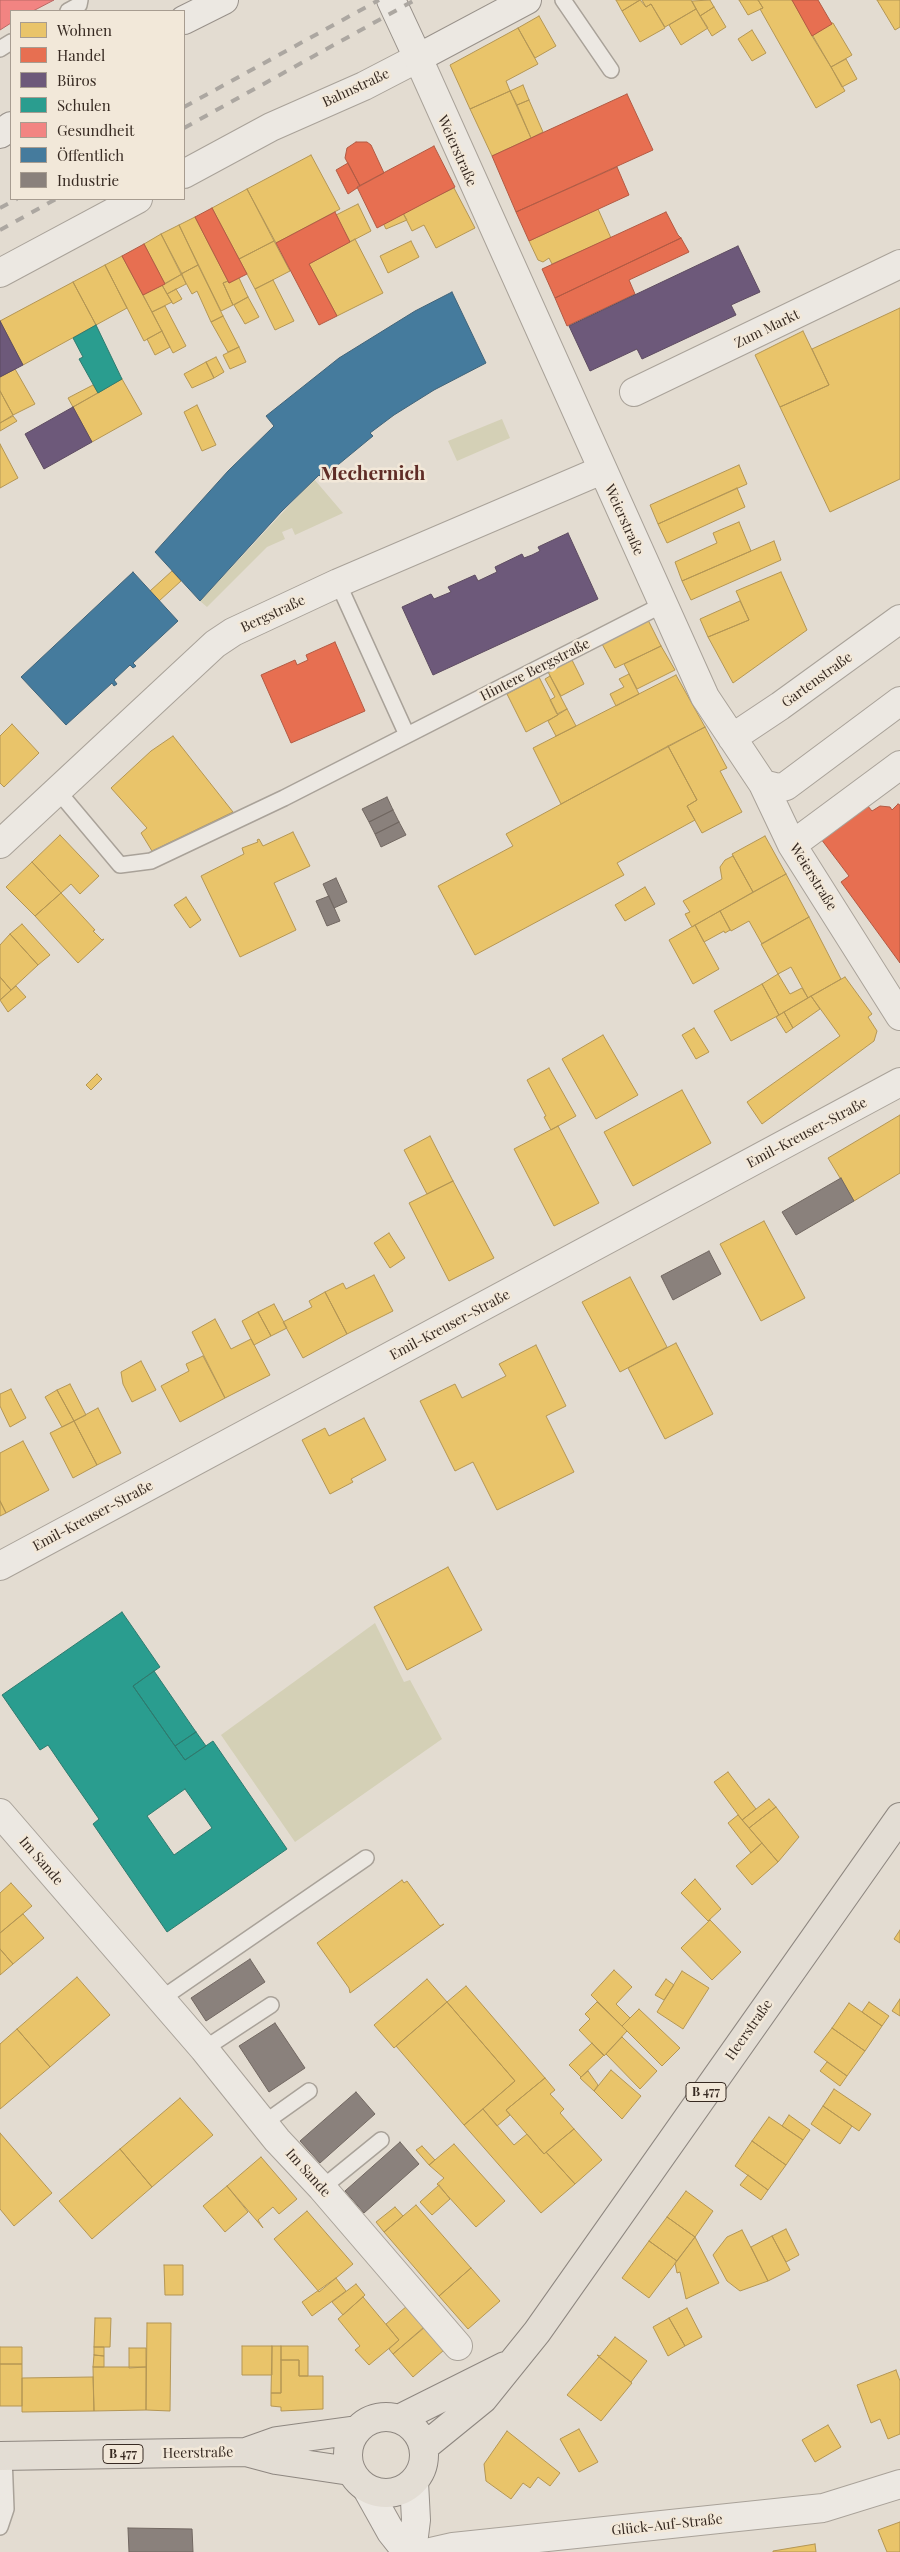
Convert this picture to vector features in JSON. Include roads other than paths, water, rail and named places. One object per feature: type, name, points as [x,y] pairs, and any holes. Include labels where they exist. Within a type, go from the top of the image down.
[{"type":"main road","name":"Heerstraße","points":[[424,2447],[483,2399],[509,2364],[537,2332],[900,1817]]},
{"type":"main road","name":"Heerstraße","points":[[400,2419],[509,2364]]},
{"type":"main road","points":[[386,2417],[400,2419],[419,2435],[424,2447],[424,2460],[421,2472],[414,2482],[404,2490],[391,2494],[378,2493],[358,2480],[347,2458],[348,2446],[357,2430],[374,2419],[386,2417]]},
{"type":"main road","name":"Heerstraße","points":[[2,2456],[246,2452],[286,2440],[357,2430]]},
{"type":"main road","name":"Heerstraße","points":[[246,2452],[358,2480]]},
{"type":"street","points":[[185,20],[224,0]]},
{"type":"street","name":"Weierstraße","points":[[391,0],[602,470],[620,505],[662,605],[704,697],[763,784],[792,845],[900,1016]]},
{"type":"street","name":"Bahnstraße","points":[[185,173],[271,127],[364,86],[527,0]]},
{"type":"street","points":[[0,273],[136,200]]},
{"type":"street","name":"Zum Markt","points":[[634,392],[900,264]]},
{"type":"street","name":"Bergstraße","points":[[0,844],[216,644],[233,632],[338,583],[602,470]]},
{"type":"street","name":"Gartenstraße","points":[[732,738],[780,706],[900,619]]},
{"type":"street","points":[[763,784],[779,788],[786,786],[900,701]]},
{"type":"street","points":[[792,845],[900,765]]},
{"type":"street","name":"Emil-Kreuser-Straße","points":[[0,1566],[900,1082]]},
{"type":"street","name":"Im Sande","points":[[0,1813],[204,2049],[264,2123],[458,2346]]},
{"type":"street","points":[[358,2480],[391,2532],[407,2552]]},
{"type":"street","points":[[412,2552],[416,2520],[414,2482]]},
{"type":"street","name":"Glück-Auf-Straße","points":[[431,2552],[453,2547],[823,2508],[900,2484]]},
{"type":"lane","points":[[70,10],[79,5],[80,0]]},
{"type":"lane","points":[[563,0],[611,70]]},
{"type":"lane","points":[[338,583],[407,735]]},
{"type":"lane","name":"Hintere Bergstraße","points":[[57,790],[120,865],[151,861],[284,798],[662,605]]},
{"type":"lane","points":[[161,1999],[366,1858]]},
{"type":"lane","points":[[204,2049],[271,2005]]},
{"type":"lane","points":[[264,2123],[309,2091]]},
{"type":"lane","points":[[322,2188],[381,2140]]},
{"type":"lane","points":[[0,2526],[6,2510],[2,2456]]},
{"type":"railway","points":[[185,106],[379,0]]},
{"type":"railway","points":[[185,127],[415,0]]},
{"type":"railway","points":[[0,208],[15,200]]},
{"type":"railway","points":[[0,230],[54,200]]},
{"type":"district","name":"Mechernich","points":[[373,474]]}]
